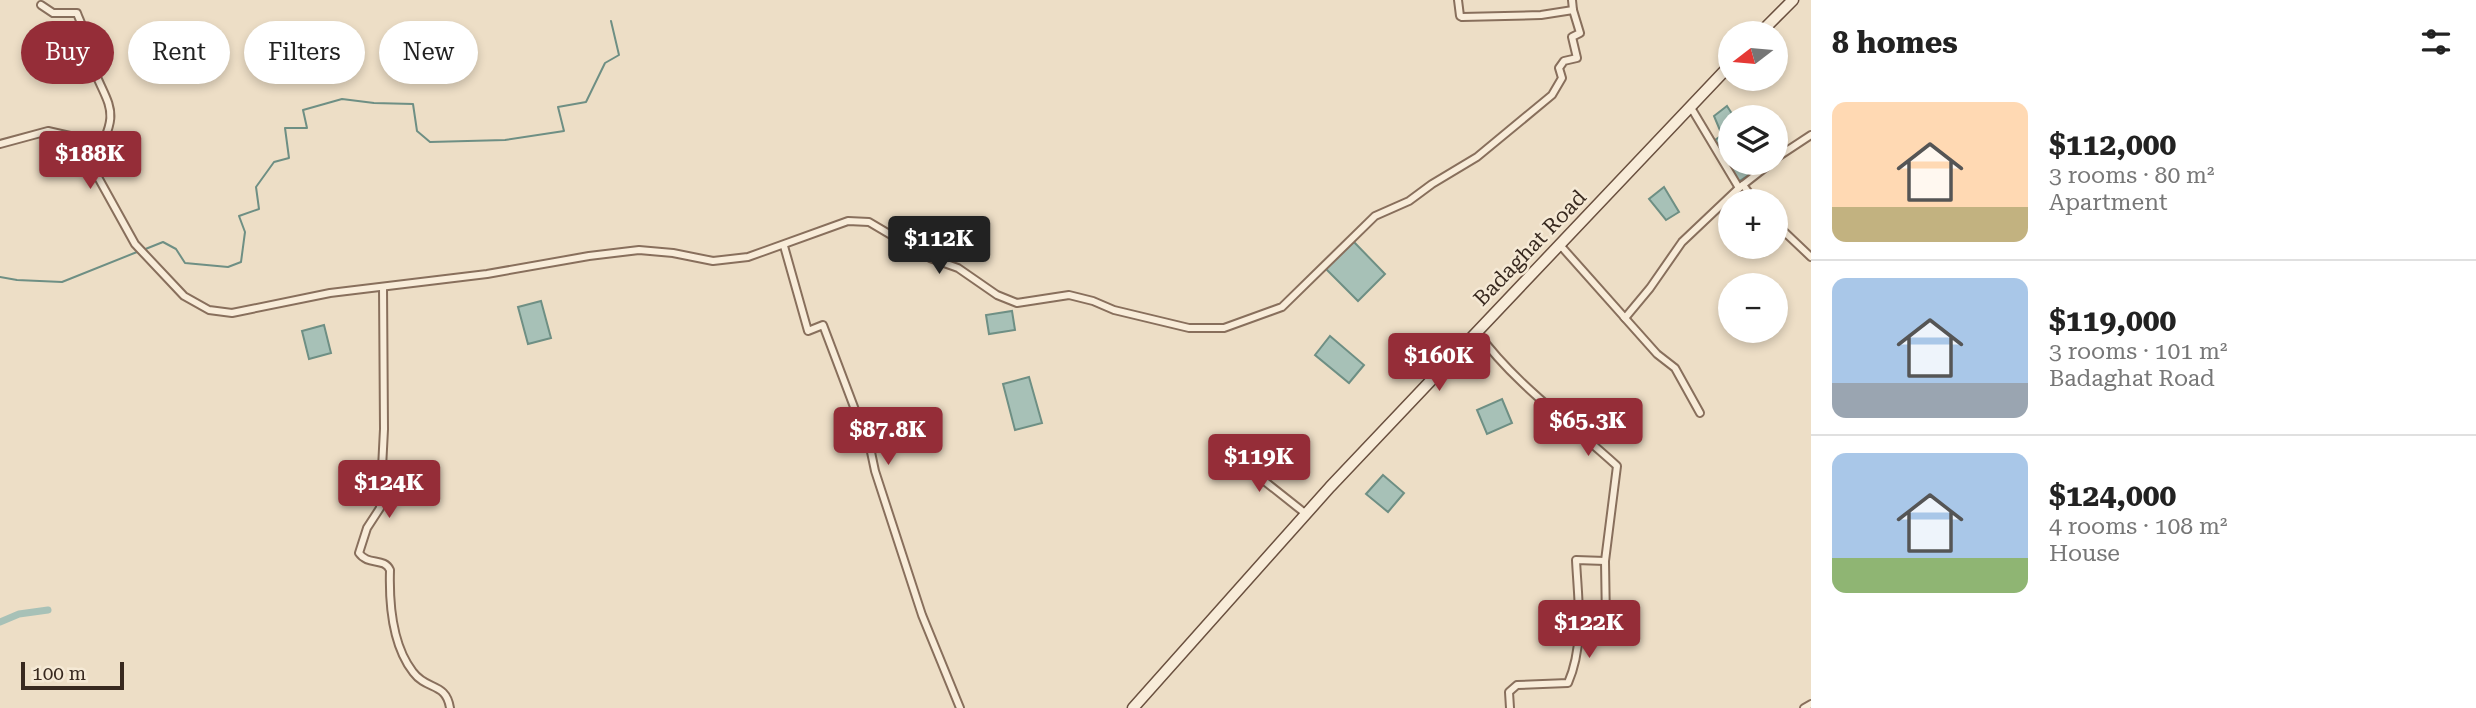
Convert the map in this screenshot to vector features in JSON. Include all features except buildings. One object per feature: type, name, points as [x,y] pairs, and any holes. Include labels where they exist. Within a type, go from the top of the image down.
[{"type":"main road","points":[[1772,21],[1793,0]]},
{"type":"main road","name":"Badaghat Road","points":[[1133,708],[1306,514],[1718,77]]},
{"type":"street","points":[[1458,0],[1462,17],[1541,15],[1573,10]]},
{"type":"street","points":[[0,144],[48,131],[70,136],[91,166],[135,244],[184,296],[209,310],[232,313],[330,293],[475,276],[639,250],[713,261],[748,257],[848,222],[869,222],[930,258],[958,268],[997,295],[1017,303],[1069,295],[1114,310],[1189,328],[1224,328],[1282,307],[1376,216],[1409,201],[1477,157],[1552,95],[1562,78],[1559,68],[1564,61],[1577,58],[1572,37],[1580,33],[1572,0]]},
{"type":"street","points":[[41,5],[53,13],[77,13],[84,32],[87,53],[108,97],[112,113],[107,138],[91,166]]},
{"type":"street","points":[[1690,106],[1744,189]]},
{"type":"street","points":[[1788,150],[1811,135]]},
{"type":"street","points":[[1623,317],[1650,288],[1682,243],[1755,175]]},
{"type":"street","points":[[1788,235],[1811,257]]},
{"type":"street","points":[[1560,245],[1657,354],[1675,368],[1700,413]]},
{"type":"street","points":[[784,246],[808,331],[823,325],[871,452],[922,615],[960,708]]},
{"type":"street","points":[[383,287],[384,429],[380,508],[367,528],[359,553],[367,561],[388,565],[390,606],[402,649],[412,671],[421,681],[444,692],[450,708]]},
{"type":"street","points":[[1477,332],[1494,356],[1527,388],[1617,466],[1605,561],[1606,622]]},
{"type":"street","points":[[1229,453],[1306,514]]},
{"type":"street","points":[[1510,708],[1509,692],[1517,685],[1568,683],[1580,639],[1576,560],[1605,561]]},
{"type":"street","points":[[1804,708],[1811,704]]},
{"type":"shaded area","points":[[1734,175],[1749,175],[1738,182]]},
{"type":"shaded area","points":[[1664,187],[1679,212],[1666,220],[1649,199]]},
{"type":"shaded area","points":[[1353,241],[1385,274],[1358,301],[1325,268]]},
{"type":"shaded area","points":[[541,301],[551,338],[528,344],[518,307]]},
{"type":"shaded area","points":[[1012,311],[1015,330],[989,334],[986,315]]},
{"type":"shaded area","points":[[324,325],[331,353],[309,359],[302,331]]},
{"type":"shaded area","points":[[1330,336],[1364,365],[1349,383],[1315,355]]},
{"type":"shaded area","points":[[1029,377],[1042,423],[1015,430],[1003,384]]},
{"type":"shaded area","points":[[1502,399],[1512,423],[1487,434],[1477,410]]},
{"type":"shaded area","points":[[1383,475],[1404,493],[1388,512],[1366,494]]},
{"type":"waterway","points":[[143,250],[163,242],[176,249],[185,263],[228,267],[241,262],[245,232],[239,216],[259,209],[256,187],[274,162],[289,158],[285,128],[307,128],[303,110],[342,99],[413,104],[417,131],[430,142],[505,140],[564,131],[558,107],[586,102],[605,63],[619,55],[611,21]]},
{"type":"waterway","points":[[0,277],[62,282],[137,252]]},
{"type":"waterway","points":[[0,622],[19,614],[48,610]]}]
